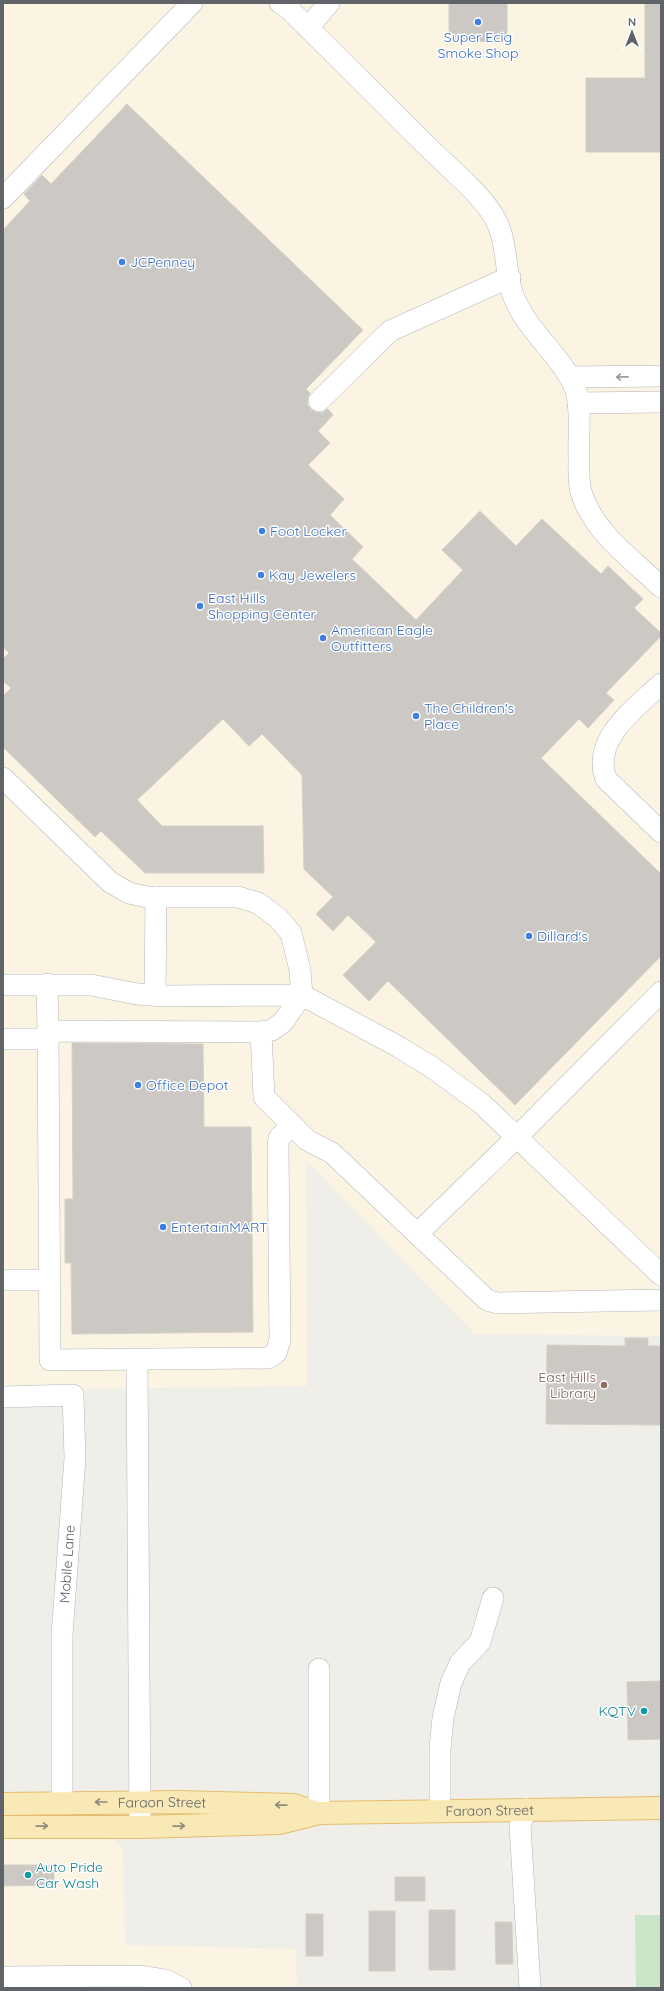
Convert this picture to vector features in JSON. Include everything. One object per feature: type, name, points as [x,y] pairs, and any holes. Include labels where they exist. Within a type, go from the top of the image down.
[{"type":"main road","name":"Faraon Street","points":[[3,1804],[62,1802],[293,1805],[319,1813]]},
{"type":"main road","name":"Faraon Street","points":[[3,1827],[279,1823],[319,1813],[440,1810],[661,1808]]},
{"type":"street","points":[[3,198],[192,3]]},
{"type":"street","points":[[280,3],[288,8],[473,191],[493,215],[502,233],[512,291],[522,314],[570,377],[576,390],[578,403],[580,490],[588,511],[600,528],[661,587]]},
{"type":"street","points":[[308,28],[329,3]]},
{"type":"street","points":[[319,401],[390,331],[510,277]]},
{"type":"street","points":[[570,377],[661,376]]},
{"type":"street","points":[[578,403],[661,402]]},
{"type":"street","points":[[661,684],[617,728],[607,742],[602,754],[602,768],[606,779],[661,832]]},
{"type":"street","points":[[3,778],[110,882],[129,893],[147,897],[238,897],[258,903],[278,918],[291,933],[300,970],[302,995],[283,1022],[272,1030],[261,1032],[48,1035],[3,1039]]},
{"type":"street","points":[[155,995],[156,896]]},
{"type":"street","points":[[3,984],[92,985],[155,995],[302,995],[395,1045],[433,1068],[482,1104],[661,1275]]},
{"type":"street","points":[[47,984],[50,1360],[268,1358],[276,1353],[280,1340],[278,1146],[279,1138],[292,1125]]},
{"type":"street","points":[[417,1234],[517,1137],[661,992]]},
{"type":"street","points":[[261,1032],[264,1097],[307,1140],[332,1153],[486,1300],[497,1303],[661,1300]]},
{"type":"street","points":[[3,1280],[50,1280]]},
{"type":"street","points":[[137,1360],[140,1826]]},
{"type":"street","name":"Mobile Lane","points":[[3,1397],[73,1395],[75,1458],[62,1635],[62,1802]]},
{"type":"street","points":[[440,1810],[440,1749],[443,1718],[451,1682],[460,1663],[480,1642],[493,1598]]},
{"type":"street","points":[[319,1669],[319,1813]]},
{"type":"street","points":[[526,1809],[520,1826],[530,1988]]},
{"type":"street","points":[[3,1977],[37,1982],[141,1976],[165,1980],[181,1988]]},
{"type":"shaded area","name":"East Hills Shopping Center","points":[[3,3],[661,3],[661,1336],[475,1334],[306,1160],[307,1386],[3,1390]]},
{"type":"shaded area","points":[[3,1833],[105,1838],[117,1841],[123,1849],[125,1945],[296,1949],[297,1988],[3,1988]]},
{"type":"green space","points":[[635,1915],[661,1915],[661,1988],[636,1988]]},
{"type":"building","name":"Super Ecig Smoke Shop","points":[[449,3],[507,3],[507,42],[449,41]]},
{"type":"building","points":[[645,3],[661,3],[661,152],[586,152],[586,78],[645,78]]},
{"type":"building","name":"East Hills Shopping Center","points":[[127,104],[363,330],[306,389],[310,393],[307,404],[311,410],[322,413],[328,409],[333,415],[318,431],[330,443],[308,465],[344,499],[330,515],[363,547],[352,559],[416,620],[463,570],[442,550],[480,511],[516,546],[542,519],[601,574],[608,566],[643,599],[634,608],[661,633],[661,636],[606,693],[614,700],[588,728],[579,719],[541,758],[661,874],[661,956],[515,1105],[388,981],[369,1001],[343,975],[376,942],[348,915],[333,931],[316,914],[333,897],[304,869],[302,775],[262,734],[249,746],[223,719],[137,800],[162,826],[263,826],[264,873],[145,873],[101,831],[95,837],[3,747],[3,696],[11,688],[3,681],[3,659],[9,653],[3,647],[3,230],[30,201],[24,194],[42,175],[51,184]]},
{"type":"building","name":"EntertainMART","points":[[72,1043],[203,1044],[204,1127],[251,1127],[253,1332],[72,1334],[71,1263],[65,1263],[65,1199],[73,1199]]},
{"type":"building","name":"East Hills Library","points":[[625,1338],[648,1338],[648,1346],[661,1346],[661,1425],[546,1424],[547,1345],[625,1346]]},
{"type":"building","name":"KQTV","points":[[661,1681],[661,1739],[628,1740],[627,1682]]},
{"type":"building","name":"Auto Pride Car Wash","points":[[3,1865],[54,1865],[54,1885],[3,1886]]},
{"type":"building","points":[[395,1877],[425,1877],[425,1901],[395,1901]]},
{"type":"building","points":[[429,1910],[455,1910],[455,1970],[429,1970]]},
{"type":"building","points":[[369,1911],[395,1911],[395,1971],[369,1971]]},
{"type":"building","points":[[306,1914],[323,1914],[323,1956],[306,1956]]},
{"type":"building","points":[[495,1922],[512,1922],[513,1964],[496,1964]]},
{"type":"place","name":"Super Ecig Smoke Shop","points":[[478,22]]},
{"type":"place","name":"JCPenney","points":[[122,262]]},
{"type":"place","name":"Foot Locker","points":[[262,531]]},
{"type":"place","name":"Kay Jewelers","points":[[261,575]]},
{"type":"place","name":"East Hills Shopping Center","points":[[200,606]]},
{"type":"place","name":"American Eagle Outfitters","points":[[323,638]]},
{"type":"place","name":"The Children's Place","points":[[416,716]]},
{"type":"place","name":"Dillard's","points":[[529,936]]},
{"type":"place","name":"Office Depot","points":[[138,1085]]},
{"type":"place","name":"EntertainMART","points":[[163,1227]]},
{"type":"place","name":"East Hills Library","points":[[604,1385]]},
{"type":"place","name":"KQTV","points":[[644,1711]]},
{"type":"place","name":"Auto Pride Car Wash","points":[[28,1875]]}]
